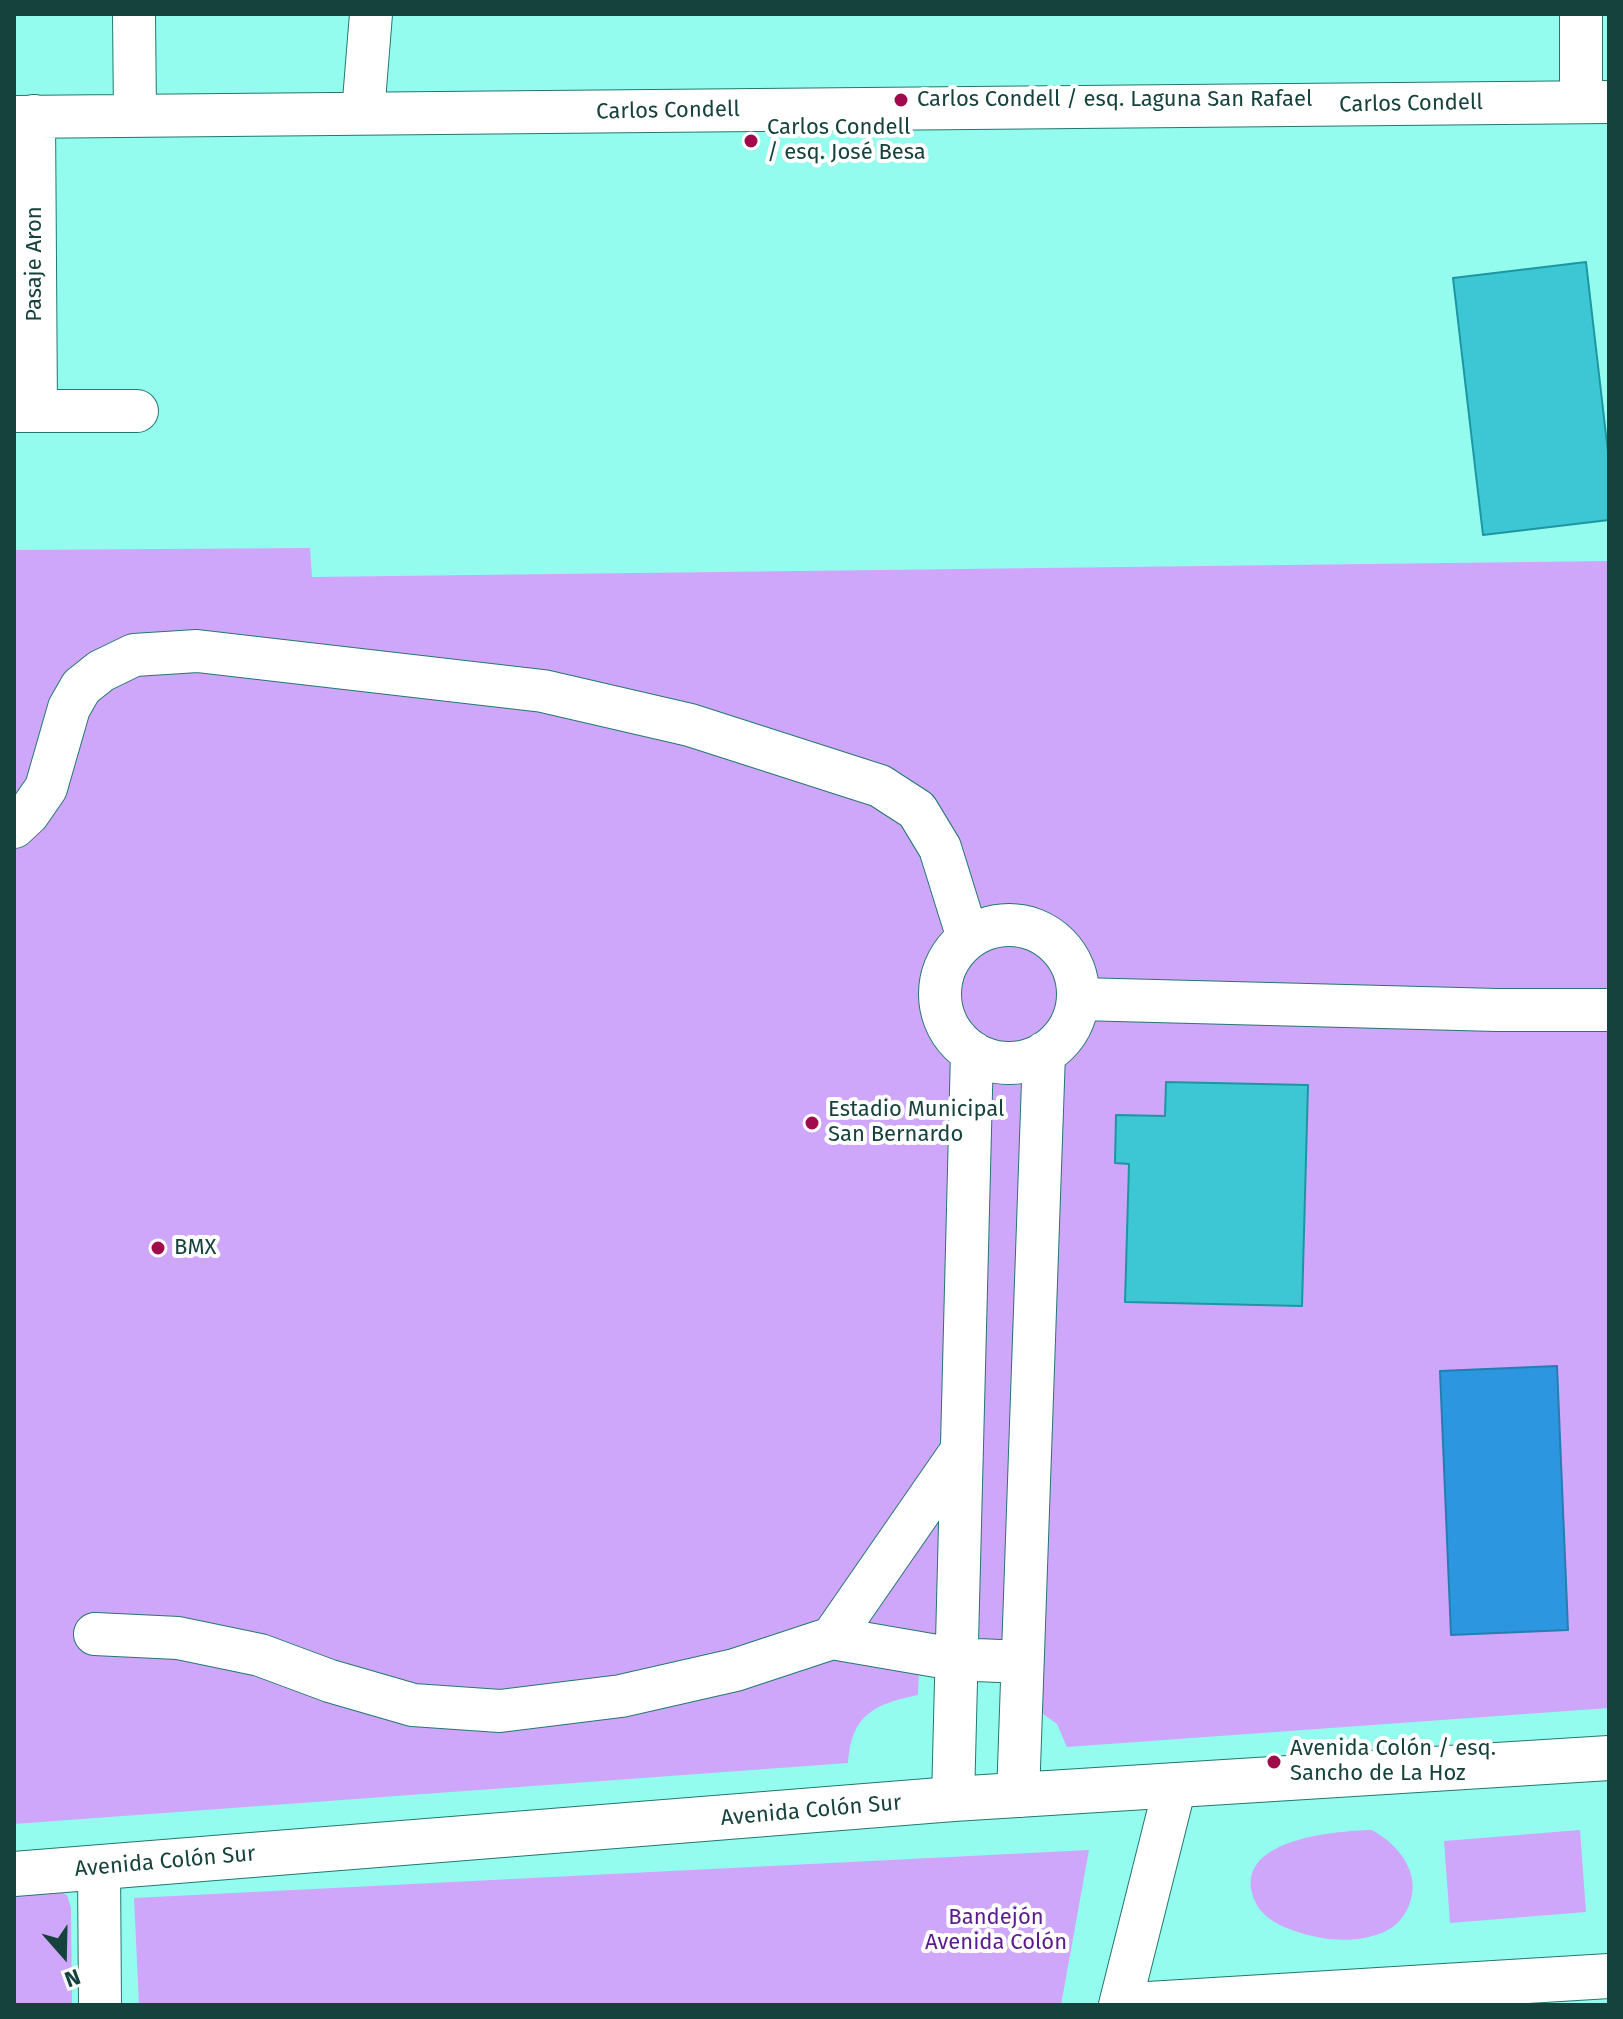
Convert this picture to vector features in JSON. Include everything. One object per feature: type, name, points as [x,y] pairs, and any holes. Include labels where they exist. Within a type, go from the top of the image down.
[{"type":"main road","name":"Avenida Colón Sur","points":[[14,1874],[953,1799],[1609,1758]]},
{"type":"main road","points":[[1132,2005],[1609,1976]]},
{"type":"street","points":[[134,14],[135,115]]},
{"type":"street","points":[[363,113],[371,14]]},
{"type":"street","points":[[1581,14],[1595,102]]},
{"type":"street","name":"Carlos Condell","points":[[24,116],[1595,102]]},
{"type":"street","name":"Pasaje Aron","points":[[24,116],[25,411]]},
{"type":"street","points":[[25,411],[137,411]]},
{"type":"street","points":[[14,827],[28,814],[46,788],[69,708],[81,687],[101,671],[134,655],[197,651],[543,691],[690,725],[880,786],[917,810],[940,848],[968,938]]},
{"type":"street","points":[[1010,925],[1032,929],[1052,939],[1067,956],[1076,976],[1079,999],[1073,1020],[1061,1039],[1044,1053],[1027,1061],[1008,1063],[989,1060],[972,1052],[955,1038],[944,1018],[940,997],[942,974],[952,954],[968,938],[988,928],[1010,925]]},
{"type":"street","points":[[1079,999],[1609,1010]]},
{"type":"street","points":[[953,1799],[954,1659],[972,1052]]},
{"type":"street","points":[[1018,1796],[1044,1053]]},
{"type":"street","points":[[832,1638],[960,1453]]},
{"type":"street","points":[[95,1634],[178,1638],[260,1655],[330,1681],[413,1705],[500,1711],[621,1696],[735,1670],[832,1638],[954,1659],[1022,1662]]},
{"type":"street","points":[[1120,2005],[1175,1786]]},
{"type":"street","points":[[99,1867],[100,2005]]},
{"type":"green space","name":"Estadio Municipal San Bernardo","points":[[310,548],[312,577],[1609,561],[1609,1708],[1067,1747],[1057,1724],[1032,1706],[1032,1679],[919,1669],[918,1695],[889,1703],[868,1714],[854,1733],[848,1763],[14,1824],[14,550]]},
{"type":"green space","points":[[1372,1830],[1400,1854],[1411,1874],[1412,1898],[1407,1910],[1389,1929],[1361,1939],[1335,1940],[1296,1932],[1264,1914],[1252,1893],[1252,1875],[1260,1860],[1294,1841]]},
{"type":"green space","points":[[1580,1830],[1586,1912],[1450,1923],[1444,1841]]},
{"type":"green space","name":"Bandejón Avenida Colón","points":[[1089,1850],[1061,2005],[139,2005],[134,1898]]},
{"type":"green space","points":[[61,1892],[67,1895],[71,1908],[72,2005],[14,2005],[14,1893]]},
{"type":"water","points":[[1557,1366],[1568,1630],[1451,1635],[1440,1371]]},
{"type":"building","points":[[1586,262],[1609,461],[1609,520],[1483,535],[1453,278]]},
{"type":"building","points":[[1166,1082],[1308,1085],[1302,1306],[1125,1302],[1129,1164],[1115,1163],[1116,1115],[1165,1116]]},
{"type":"place","name":"Carlos Condell / esq. Laguna San Rafael","points":[[901,100]]},
{"type":"place","name":"Carlos Condell / esq. José Besa","points":[[751,141]]},
{"type":"place","name":"Estadio Municipal San Bernardo","points":[[812,1123]]},
{"type":"place","name":"BMX","points":[[158,1248]]},
{"type":"place","name":"Avenida Colón / esq. Sancho de La Hoz","points":[[1274,1762]]}]
